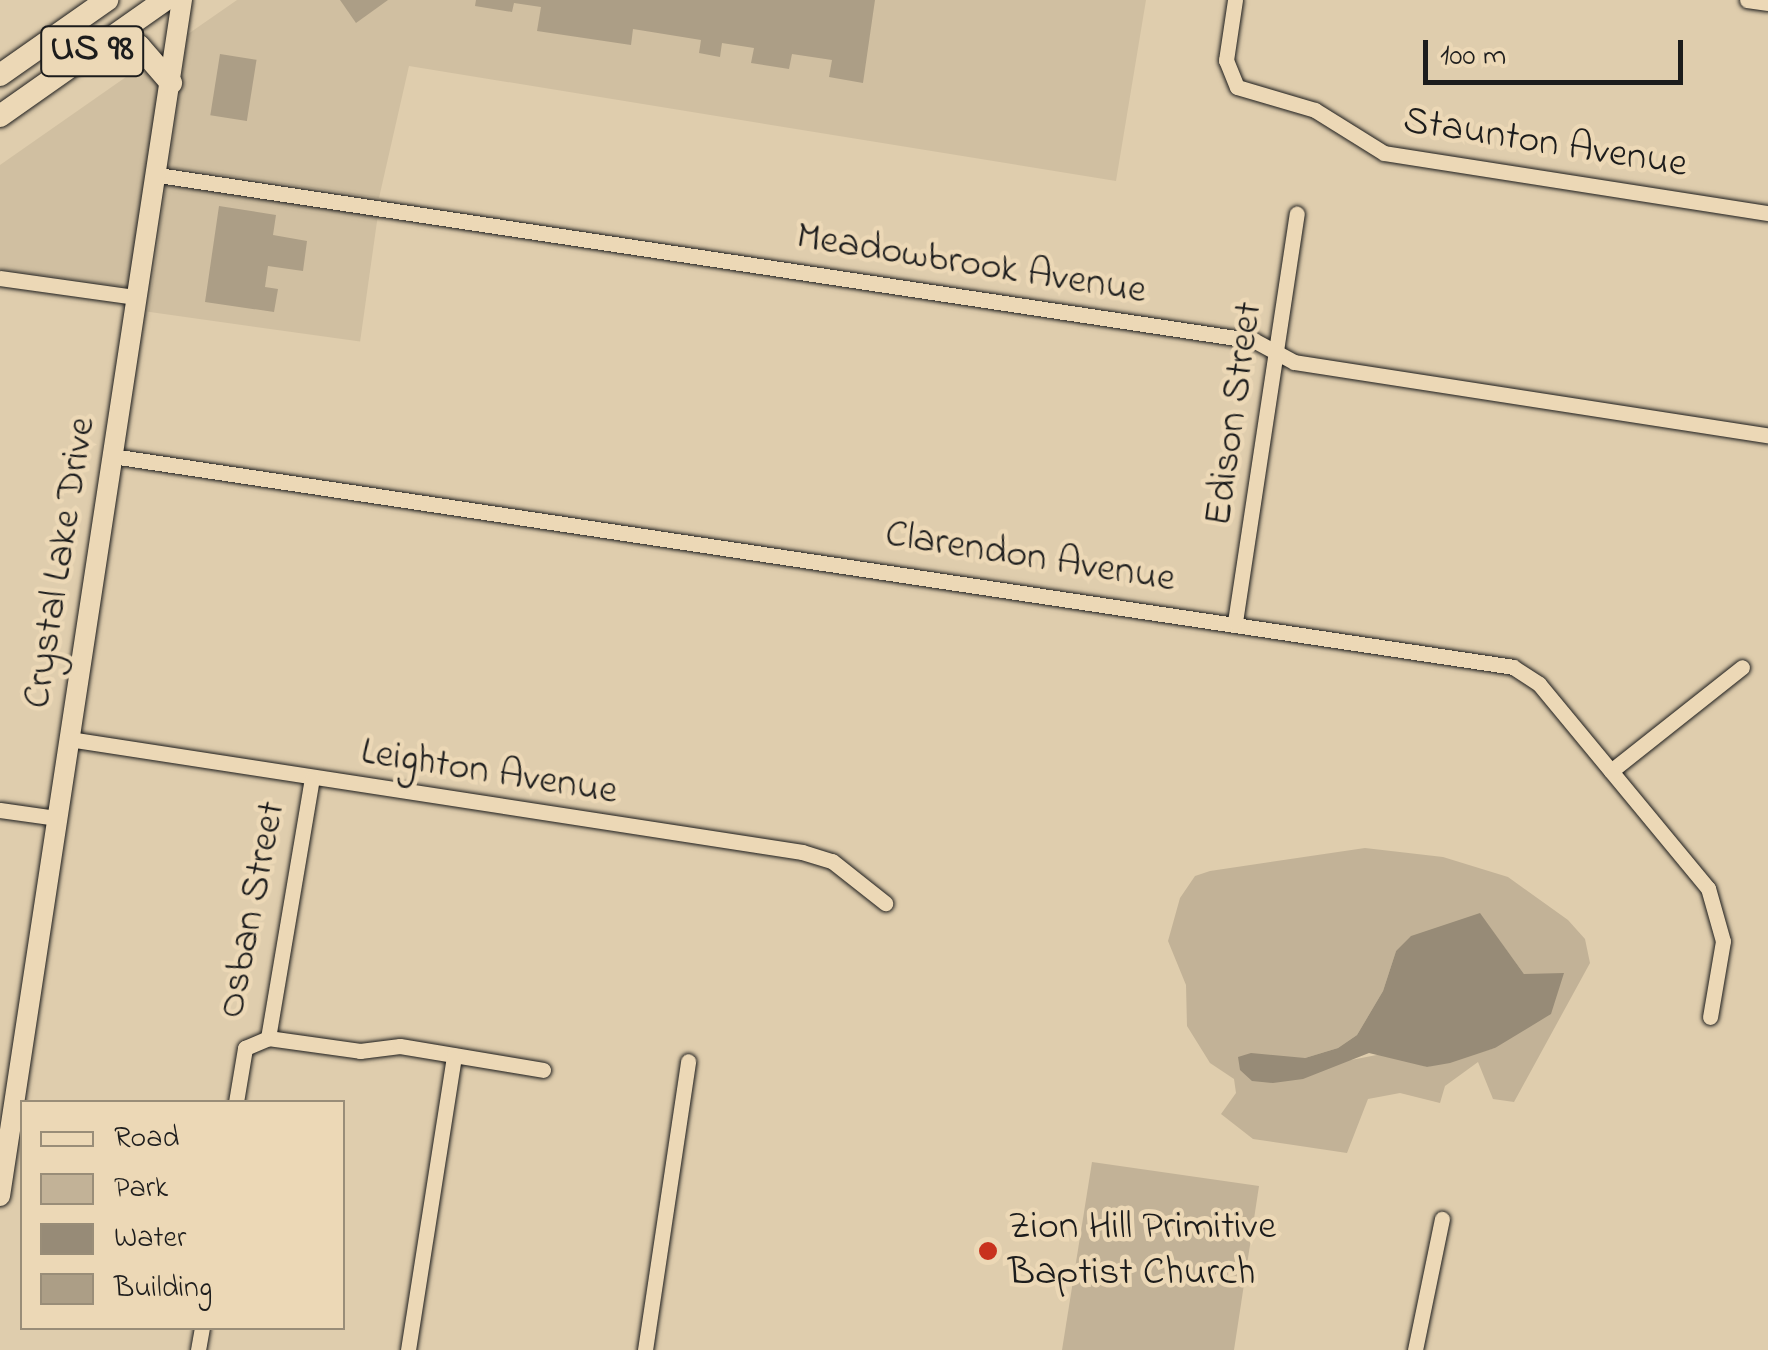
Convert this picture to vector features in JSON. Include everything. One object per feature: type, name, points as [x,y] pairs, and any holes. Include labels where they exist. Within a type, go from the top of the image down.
[{"type":"main road","name":"US 98","points":[[0,75],[107,0]]},
{"type":"main road","name":"US 98","points":[[0,116],[165,0]]},
{"type":"main road","points":[[100,46],[140,46],[171,83]]},
{"type":"street","name":"Crystal Lake Drive","points":[[0,1196],[182,0]]},
{"type":"street","name":"Staunton Avenue","points":[[1235,0],[1226,60],[1237,87],[1314,110],[1384,153],[1768,214]]},
{"type":"street","points":[[1747,0],[1768,3]]},
{"type":"street","name":"Meadowbrook Avenue","points":[[158,175],[1276,349],[1294,362],[1768,434]]},
{"type":"street","name":"Edison Street","points":[[1235,622],[1297,214]]},
{"type":"street","points":[[0,278],[136,298]]},
{"type":"street","name":"Clarendon Avenue","points":[[112,456],[1235,622],[1513,667],[1539,684],[1708,888],[1720,913],[1723,941],[1710,1017]]},
{"type":"street","points":[[1612,771],[1742,667]]},
{"type":"street","name":"Leighton Avenue","points":[[69,740],[802,852],[832,862],[885,903]]},
{"type":"street","name":"Osban Street","points":[[236,1100],[245,1048],[268,1038],[312,778]]},
{"type":"street","points":[[0,810],[57,818]]},
{"type":"street","points":[[268,1038],[454,1056],[543,1070]]},
{"type":"street","points":[[408,1350],[454,1056]]},
{"type":"street","points":[[645,1350],[688,1061]]},
{"type":"street","points":[[1415,1350],[1442,1220]]},
{"type":"shaded area","points":[[237,0],[1146,0],[1116,181],[409,66],[379,198],[169,167],[188,34]]},
{"type":"shaded area","points":[[146,63],[160,84],[128,287],[0,269],[0,165]]},
{"type":"shaded area","points":[[166,185],[378,215],[360,342],[148,312]]},
{"type":"green space","points":[[1365,848],[1443,857],[1508,877],[1568,920],[1585,939],[1590,963],[1514,1102],[1493,1099],[1478,1062],[1445,1086],[1440,1103],[1400,1093],[1368,1099],[1347,1153],[1253,1139],[1221,1114],[1236,1093],[1234,1079],[1210,1063],[1187,1026],[1186,985],[1168,941],[1180,898],[1195,876]],"holes":[[[1480,914],[1524,974],[1558,974],[1495,1048],[1427,1067],[1387,1053],[1351,1060],[1238,1058],[1305,1058],[1338,1048],[1357,1035],[1383,991],[1396,951]]]},
{"type":"green space","points":[[1092,1162],[1259,1186],[1234,1350],[1062,1350]]},
{"type":"water","points":[[1480,913],[1524,974],[1564,973],[1551,1014],[1495,1048],[1450,1063],[1427,1067],[1369,1053],[1303,1079],[1273,1083],[1252,1081],[1240,1070],[1238,1057],[1251,1053],[1305,1058],[1338,1048],[1357,1035],[1383,991],[1396,951],[1411,936]]},
{"type":"building","points":[[340,0],[388,0],[356,23]]},
{"type":"building","points":[[476,0],[875,0],[863,83],[829,77],[832,60],[792,54],[789,69],[751,63],[754,48],[722,43],[720,57],[699,53],[701,40],[633,29],[631,45],[537,31],[541,7],[514,3],[512,12],[475,6]]},
{"type":"building","points":[[220,54],[257,60],[247,121],[210,115]]},
{"type":"building","points":[[219,206],[276,215],[273,235],[307,241],[303,271],[268,266],[265,287],[278,289],[274,312],[205,302]]},
{"type":"place","name":"Zion Hill Primitive Baptist Church","points":[[988,1251]]}]
